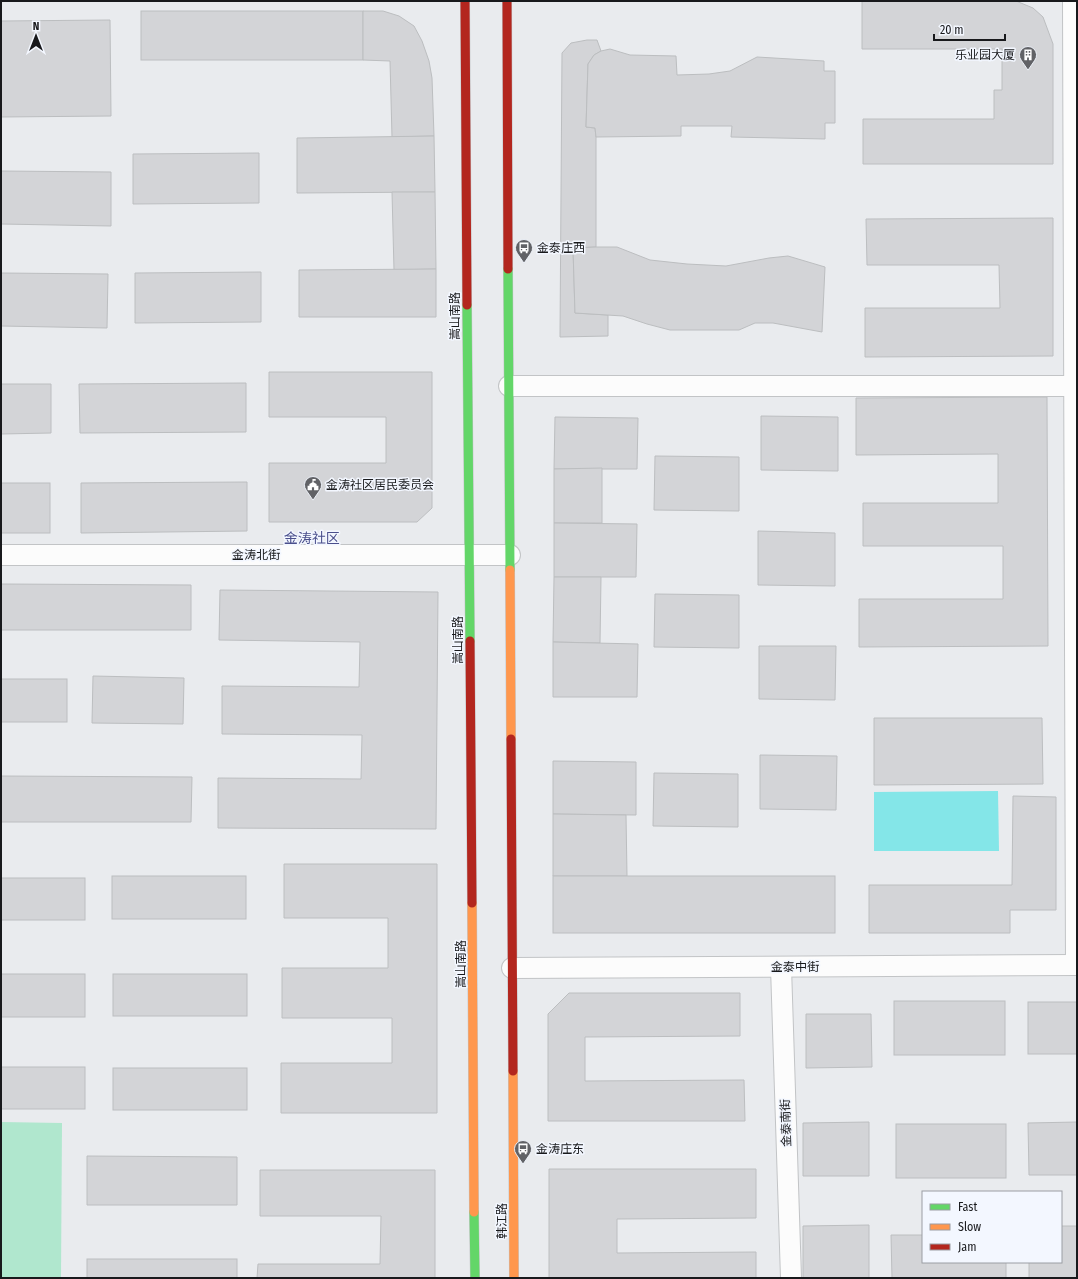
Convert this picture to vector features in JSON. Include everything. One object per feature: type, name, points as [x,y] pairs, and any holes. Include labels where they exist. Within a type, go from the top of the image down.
[{"type":"street","name":"嵩山南路","points":[[465,1],[475,1278]]},
{"type":"street","points":[[507,1],[512,968]]},
{"type":"street","points":[[1073,1],[1074,386],[1076,452],[1076,966]]},
{"type":"street","points":[[509,386],[1074,386]]},
{"type":"street","name":"金涛北街","points":[[1,555],[510,554]]},
{"type":"street","name":"金泰中街","points":[[512,968],[1076,966]]},
{"type":"street","name":"金泰南街","points":[[781,967],[791,1278]]},
{"type":"street","name":"韩江路","points":[[512,968],[514,1278]]},
{"type":"green space","points":[[1,1122],[62,1123],[61,1278],[1,1278]]},
{"type":"water","points":[[998,791],[999,851],[874,851],[874,792]]},
{"type":"building","name":"乐业园大厦","points":[[862,1],[1016,1],[1033,8],[1043,17],[1053,44],[1053,164],[863,164],[863,119],[994,119],[994,90],[1002,90],[1002,49],[862,49]]},
{"type":"building","points":[[141,11],[363,11],[363,60],[141,60]]},
{"type":"building","points":[[363,11],[383,11],[399,16],[414,26],[422,41],[429,61],[432,78],[434,136],[392,137],[390,61],[363,60]]},
{"type":"building","points":[[110,20],[111,116],[1,117],[1,21]]},
{"type":"building","points":[[597,40],[601,51],[594,55],[588,64],[586,127],[595,128],[596,137],[596,247],[573,248],[575,313],[608,315],[608,336],[560,337],[562,53],[571,43]]},
{"type":"building","points":[[610,49],[630,55],[676,56],[677,75],[709,74],[730,71],[757,57],[824,61],[824,71],[835,71],[835,123],[825,123],[825,139],[731,137],[732,126],[681,126],[681,136],[596,137],[595,128],[586,127],[588,64],[594,55],[601,51]]},
{"type":"building","points":[[434,136],[435,192],[297,193],[297,138]]},
{"type":"building","points":[[259,153],[259,203],[133,204],[133,154]]},
{"type":"building","points":[[1,171],[111,172],[111,226],[1,224]]},
{"type":"building","points":[[392,192],[435,192],[436,269],[394,270]]},
{"type":"building","points":[[1053,218],[1053,356],[865,357],[865,308],[1000,308],[999,265],[867,265],[866,219]]},
{"type":"building","points":[[617,247],[650,260],[687,264],[726,266],[788,256],[825,267],[822,332],[773,323],[755,323],[739,330],[670,330],[623,316],[575,313],[573,248]]},
{"type":"building","points":[[436,269],[436,317],[299,317],[299,270]]},
{"type":"building","points":[[261,272],[261,322],[135,323],[135,273]]},
{"type":"building","points":[[1,273],[108,274],[107,328],[1,326]]},
{"type":"building","points":[[269,372],[432,372],[432,508],[417,522],[269,522],[269,463],[386,463],[386,417],[269,417]]},
{"type":"building","points":[[246,383],[246,432],[80,433],[79,384]]},
{"type":"building","points":[[1,384],[51,384],[51,433],[1,434]]},
{"type":"building","points":[[1047,397],[1048,646],[859,647],[859,599],[1003,599],[1003,546],[863,546],[863,503],[998,503],[998,454],[856,455],[856,398]]},
{"type":"building","points":[[761,416],[838,417],[838,471],[761,470]]},
{"type":"building","points":[[555,417],[638,418],[637,469],[554,469]]},
{"type":"building","points":[[655,456],[739,457],[739,511],[654,510]]},
{"type":"building","points":[[602,468],[602,523],[554,523],[554,469]]},
{"type":"building","points":[[247,482],[247,531],[81,533],[81,483]]},
{"type":"building","points":[[1,483],[50,483],[50,533],[1,533]]},
{"type":"building","points":[[554,523],[637,524],[636,577],[554,577]]},
{"type":"building","points":[[758,531],[835,533],[835,586],[758,585]]},
{"type":"building","points":[[554,577],[601,577],[600,643],[553,642]]},
{"type":"building","points":[[1,584],[191,585],[191,630],[1,630]]},
{"type":"building","points":[[220,590],[438,592],[436,829],[218,828],[218,778],[361,779],[362,735],[222,734],[222,686],[359,687],[360,642],[219,640]]},
{"type":"building","points":[[655,594],[739,595],[739,648],[654,647]]},
{"type":"building","points":[[553,642],[638,644],[637,697],[553,697]]},
{"type":"building","points":[[759,646],[836,646],[835,700],[759,699]]},
{"type":"building","points":[[93,676],[184,678],[183,724],[92,723]]},
{"type":"building","points":[[1,679],[67,679],[67,722],[1,722]]},
{"type":"building","points":[[874,718],[1042,718],[1043,784],[874,785]]},
{"type":"building","points":[[760,755],[837,756],[836,810],[760,809]]},
{"type":"building","points":[[553,761],[636,762],[636,815],[553,814]]},
{"type":"building","points":[[654,773],[738,774],[738,827],[653,826]]},
{"type":"building","points":[[1,776],[192,777],[191,822],[1,822]]},
{"type":"building","points":[[1013,796],[1056,797],[1056,910],[1010,910],[1010,933],[869,933],[869,885],[1012,885]]},
{"type":"building","points":[[553,814],[626,815],[627,876],[553,876]]},
{"type":"building","points":[[284,864],[437,864],[437,1113],[281,1113],[281,1063],[392,1063],[392,1018],[282,1018],[282,968],[388,968],[388,918],[284,918]]},
{"type":"building","points":[[112,876],[246,876],[246,919],[112,919]]},
{"type":"building","points":[[553,876],[835,876],[835,933],[553,933]]},
{"type":"building","points":[[1,878],[85,878],[85,920],[1,920]]},
{"type":"building","points":[[1,974],[85,974],[85,1017],[1,1017]]},
{"type":"building","points":[[113,974],[247,974],[247,1016],[113,1016]]},
{"type":"building","points":[[569,993],[740,993],[740,1036],[585,1037],[585,1081],[744,1080],[745,1121],[548,1121],[548,1014]]},
{"type":"building","points":[[894,1001],[1005,1001],[1005,1055],[894,1055]]},
{"type":"building","points":[[1028,1002],[1077,1002],[1077,1054],[1028,1054]]},
{"type":"building","points":[[806,1014],[871,1014],[872,1067],[806,1068]]},
{"type":"building","points":[[1,1067],[85,1067],[85,1109],[1,1109]]},
{"type":"building","points":[[113,1068],[247,1068],[247,1110],[113,1110]]},
{"type":"building","points":[[869,1122],[869,1176],[803,1176],[803,1123]]},
{"type":"building","points":[[1077,1122],[1077,1175],[1029,1175],[1028,1123]]},
{"type":"building","points":[[896,1124],[1006,1124],[1006,1178],[896,1178]]},
{"type":"building","points":[[87,1156],[237,1157],[237,1205],[87,1205]]},
{"type":"building","points":[[549,1169],[756,1169],[756,1218],[617,1219],[617,1253],[756,1252],[756,1278],[549,1278]]},
{"type":"building","points":[[260,1170],[435,1170],[435,1278],[257,1278],[258,1264],[380,1264],[381,1216],[260,1216]]},
{"type":"building","points":[[869,1225],[869,1278],[803,1278],[803,1226]]},
{"type":"building","points":[[1062,1226],[1077,1226],[1077,1278],[1029,1278],[1029,1263],[1062,1263]]},
{"type":"building","points":[[891,1235],[922,1235],[922,1263],[1006,1263],[1006,1278],[892,1278]]},
{"type":"building","points":[[87,1259],[237,1259],[237,1278],[87,1278]]},
{"type":"traffic: fast","points":[[508,269],[510,570]]},
{"type":"traffic: fast","points":[[467,305],[470,641]]},
{"type":"traffic: fast","points":[[474,1212],[475,1278]]},
{"type":"traffic: slow","points":[[510,570],[511,739]]},
{"type":"traffic: slow","points":[[472,903],[474,1212]]},
{"type":"traffic: slow","points":[[513,1071],[514,1278]]},
{"type":"traffic: jam","points":[[465,1],[467,305]]},
{"type":"traffic: jam","points":[[507,1],[508,269]]},
{"type":"traffic: jam","points":[[470,641],[472,903]]},
{"type":"traffic: jam","points":[[511,739],[513,1071]]},
{"type":"place","name":"乐业园大厦","points":[[1028,70]]},
{"type":"place","name":"金泰庄西","points":[[524,263]]},
{"type":"place","name":"金涛社区居民委员会","points":[[313,500]]},
{"type":"place","name":"金涛庄东","points":[[523,1164]]},
{"type":"district","name":"金涛社区","points":[[312,538]]}]
